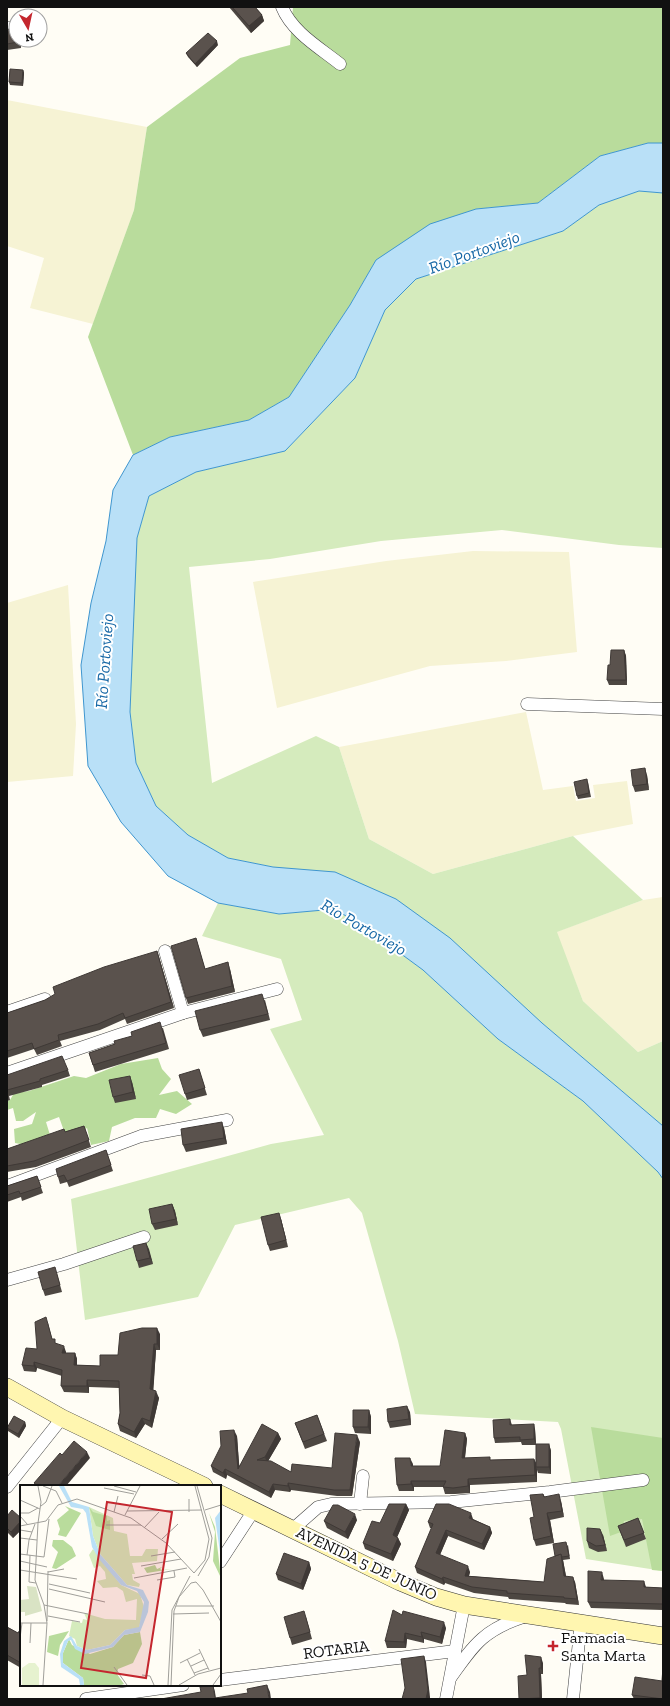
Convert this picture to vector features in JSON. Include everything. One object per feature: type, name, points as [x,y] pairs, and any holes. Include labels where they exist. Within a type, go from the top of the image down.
[{"type":"street","points":[[282,7],[286,18],[295,28],[340,64]]},
{"type":"street","points":[[527,704],[663,709]]},
{"type":"street","points":[[165,951],[183,1013]]},
{"type":"street","points":[[7,1073],[183,1013],[277,989]]},
{"type":"street","points":[[7,1012],[45,999]]},
{"type":"street","points":[[7,1186],[140,1136],[227,1120]]},
{"type":"street","points":[[7,1280],[64,1264],[144,1237]]},
{"type":"street","points":[[7,1387],[62,1418],[202,1485]]},
{"type":"street","points":[[7,1487],[62,1418]]},
{"type":"street","points":[[360,1504],[363,1476]]},
{"type":"street","points":[[294,1529],[318,1507],[331,1504],[451,1502],[550,1492],[643,1480]]},
{"type":"street","name":"AVENIDA 5 DE JUNIO","points":[[221,1494],[400,1582],[436,1597],[464,1605],[527,1616],[581,1622],[663,1636]]},
{"type":"street","points":[[221,1560],[254,1510]]},
{"type":"street","points":[[446,1699],[464,1605]]},
{"type":"street","points":[[451,1676],[477,1642],[486,1634],[510,1621],[527,1616]]},
{"type":"street","points":[[573,1699],[581,1622]]},
{"type":"street","name":"ROTARIA","points":[[221,1680],[455,1651]]},
{"type":"street","points":[[86,1699],[131,1689],[170,1686]]},
{"type":"shaded area","points":[[7,100],[147,127],[134,210],[93,324],[30,308],[44,258],[7,246]]},
{"type":"shaded area","points":[[473,551],[569,552],[577,652],[506,661],[430,666],[277,708],[253,582],[386,561]]},
{"type":"shaded area","points":[[68,585],[76,724],[73,776],[7,782],[7,603]]},
{"type":"shaded area","points":[[526,712],[543,790],[573,786],[576,801],[595,798],[593,785],[627,781],[633,824],[573,836],[433,874],[369,839],[339,747]]},
{"type":"shaded area","points":[[663,897],[663,1041],[638,1052],[583,1001],[556,932],[643,900]]},
{"type":"green space","points":[[293,7],[663,7],[663,143],[648,143],[600,156],[538,203],[476,209],[376,260],[350,305],[289,397],[249,420],[170,437],[133,455],[88,337],[134,210],[147,127],[240,58],[290,45]]},
{"type":"green space","points":[[639,191],[663,193],[663,548],[619,545],[502,530],[381,541],[270,559],[189,567],[212,783],[316,736],[339,747],[369,839],[433,874],[573,836],[643,900],[557,932],[583,1001],[638,1052],[663,1041],[663,1126],[542,1023],[273,867],[228,858],[188,835],[156,806],[136,763],[130,712],[137,538],[149,496],[196,472],[285,451],[355,378],[385,310],[416,279],[563,231],[599,205]]},
{"type":"green space","points":[[218,903],[279,914],[335,909],[374,934],[423,970],[498,1039],[583,1101],[658,1172],[663,1179],[663,1571],[586,1559],[561,1429],[558,1422],[415,1414],[398,1341],[362,1213],[349,1198],[235,1225],[198,1297],[85,1320],[71,1199],[271,1144],[324,1135],[270,1029],[302,1020],[281,959],[202,936]]},
{"type":"green space","points":[[158,1058],[162,1069],[171,1079],[159,1095],[177,1091],[192,1104],[176,1114],[160,1109],[156,1118],[135,1118],[112,1127],[109,1141],[91,1145],[87,1128],[71,1137],[64,1131],[59,1117],[46,1122],[50,1135],[31,1146],[15,1143],[14,1129],[32,1124],[36,1112],[23,1121],[16,1121],[13,1108],[7,1110],[7,1101],[10,1100],[14,1093],[29,1091],[74,1076],[86,1078],[121,1064]]},
{"type":"green space","points":[[591,1427],[663,1438],[663,1571],[652,1570],[642,1519],[624,1521],[621,1532],[610,1536]]},
{"type":"water","name":"Río Portoviejo","points":[[648,143],[663,143],[663,193],[639,191],[599,205],[563,231],[416,279],[385,310],[355,378],[285,451],[196,472],[149,496],[137,538],[130,712],[136,763],[156,806],[188,835],[228,858],[273,867],[335,872],[396,899],[450,938],[542,1023],[663,1126],[663,1179],[658,1172],[583,1101],[498,1039],[423,970],[374,934],[335,909],[279,914],[218,903],[168,876],[121,822],[88,766],[81,665],[91,603],[106,541],[113,490],[133,455],[170,437],[249,420],[289,397],[350,305],[376,260],[430,224],[476,209],[538,203],[600,156]]},
{"type":"building","points":[[232,7],[255,7],[262,15],[249,26]]},
{"type":"building","points":[[7,29],[8,44],[7,44]]},
{"type":"building","points":[[208,33],[217,41],[195,64],[186,53]]},
{"type":"building","points":[[10,69],[23,70],[22,83],[9,82]]},
{"type":"building","points":[[611,650],[624,650],[626,680],[607,680]]},
{"type":"building","points":[[645,768],[647,784],[633,786],[631,770]]},
{"type":"building","points":[[587,779],[589,793],[577,796],[574,782]]},
{"type":"building","points":[[196,938],[205,969],[228,962],[232,986],[186,998],[171,946]]},
{"type":"building","points":[[157,951],[171,1002],[125,1018],[123,1013],[98,1024],[58,1035],[59,1040],[34,1049],[32,1043],[7,1051],[7,1013],[45,1000],[55,994],[53,987],[104,967]]},
{"type":"building","points":[[262,994],[268,1014],[200,1030],[195,1011]]},
{"type":"building","points":[[160,1022],[166,1043],[93,1065],[89,1053],[115,1044],[114,1041],[132,1036],[131,1032]]},
{"type":"building","points":[[62,1056],[68,1070],[40,1079],[40,1081],[7,1090],[7,1075]]},
{"type":"building","points":[[199,1069],[205,1088],[185,1094],[179,1075]]},
{"type":"building","points":[[130,1076],[133,1092],[113,1097],[109,1080]]},
{"type":"building","points":[[222,1122],[224,1138],[183,1145],[181,1129]]},
{"type":"building","points":[[84,1126],[89,1140],[34,1161],[7,1166],[7,1149],[64,1129],[65,1132]]},
{"type":"building","points":[[106,1150],[111,1165],[67,1181],[64,1175],[58,1177],[56,1169]]},
{"type":"building","points":[[37,1176],[41,1187],[20,1194],[19,1191],[7,1195],[7,1186]]},
{"type":"building","points":[[172,1204],[176,1219],[152,1224],[149,1209]]},
{"type":"building","points":[[279,1213],[286,1240],[268,1245],[261,1217]]},
{"type":"building","points":[[146,1243],[150,1258],[137,1261],[133,1246]]},
{"type":"building","points":[[55,1267],[60,1285],[43,1290],[38,1272]]},
{"type":"building","points":[[46,1317],[52,1339],[55,1339],[55,1343],[64,1346],[62,1353],[75,1353],[74,1365],[100,1366],[100,1355],[118,1355],[120,1333],[142,1328],[157,1328],[157,1344],[154,1344],[150,1389],[156,1391],[150,1421],[142,1418],[134,1432],[118,1424],[120,1413],[119,1381],[87,1380],[87,1386],[61,1386],[62,1370],[34,1362],[34,1366],[22,1365],[26,1348],[37,1349],[35,1322]]},
{"type":"building","points":[[407,1406],[409,1419],[388,1422],[387,1409]]},
{"type":"building","points":[[353,1410],[369,1410],[368,1427],[353,1427]]},
{"type":"building","points":[[317,1415],[324,1434],[303,1442],[295,1423]]},
{"type":"building","points":[[14,1416],[25,1422],[18,1434],[7,1428]]},
{"type":"building","points":[[510,1419],[510,1425],[534,1424],[534,1439],[520,1440],[520,1437],[494,1438],[493,1420]]},
{"type":"building","points":[[262,1424],[278,1433],[265,1457],[257,1460],[271,1461],[291,1472],[292,1464],[332,1468],[335,1433],[357,1435],[350,1490],[334,1490],[288,1483],[288,1486],[273,1484],[269,1492],[225,1469],[223,1473],[211,1466],[221,1446],[220,1431],[234,1430],[238,1469]]},
{"type":"building","points":[[445,1430],[465,1433],[462,1458],[490,1457],[490,1460],[534,1459],[535,1475],[468,1479],[468,1486],[453,1488],[443,1487],[446,1481],[411,1481],[411,1484],[397,1485],[395,1458],[410,1458],[411,1466],[440,1466]]},
{"type":"building","points":[[74,1441],[87,1452],[59,1485],[37,1485],[34,1483],[60,1453],[62,1455]]},
{"type":"building","points":[[536,1444],[549,1444],[549,1467],[536,1467]]},
{"type":"building","points":[[543,1494],[544,1497],[559,1494],[562,1511],[547,1513],[551,1536],[534,1540],[530,1518],[534,1517],[530,1495]]},
{"type":"building","points":[[389,1504],[406,1504],[393,1535],[398,1538],[391,1554],[363,1543],[372,1521],[380,1523]]},
{"type":"building","points":[[436,1504],[449,1504],[471,1513],[469,1518],[490,1527],[482,1544],[446,1530],[436,1553],[468,1566],[465,1576],[544,1582],[547,1559],[561,1554],[564,1576],[573,1577],[577,1599],[507,1593],[507,1591],[472,1587],[443,1577],[442,1579],[415,1567],[433,1524],[428,1522]]},
{"type":"building","points":[[333,1505],[338,1505],[355,1514],[345,1532],[324,1521]]},
{"type":"building","points":[[12,1510],[20,1517],[20,1522],[11,1532],[7,1528],[7,1516]]},
{"type":"building","points":[[638,1518],[644,1533],[624,1540],[618,1526]]},
{"type":"building","points":[[587,1528],[600,1529],[605,1545],[596,1546],[587,1541]]},
{"type":"building","points":[[566,1542],[569,1556],[562,1557],[561,1554],[555,1556],[553,1544]]},
{"type":"building","points":[[284,1553],[309,1562],[301,1584],[276,1574]]},
{"type":"building","points":[[588,1571],[602,1572],[601,1580],[644,1581],[644,1587],[663,1588],[663,1604],[588,1602]]},
{"type":"building","points":[[393,1610],[402,1615],[403,1611],[444,1622],[440,1637],[421,1632],[422,1637],[405,1633],[404,1642],[385,1641]]},
{"type":"building","points":[[304,1611],[310,1632],[290,1638],[284,1617]]},
{"type":"building","points":[[7,1627],[18,1633],[20,1630],[20,1662],[7,1655]]},
{"type":"building","points":[[525,1655],[541,1657],[541,1668],[539,1668],[540,1698],[519,1699],[518,1676],[527,1675]]},
{"type":"building","points":[[424,1656],[428,1690],[426,1699],[402,1699],[405,1688],[401,1659]]},
{"type":"building","points":[[663,1667],[663,1699],[632,1695],[635,1677],[662,1681]]},
{"type":"building","points":[[267,1685],[269,1699],[161,1699],[201,1692],[200,1687],[213,1686],[215,1698],[248,1693],[247,1689]]},
{"type":"place","name":"Farmacia Santa Marta","points":[[553,1646]]}]
